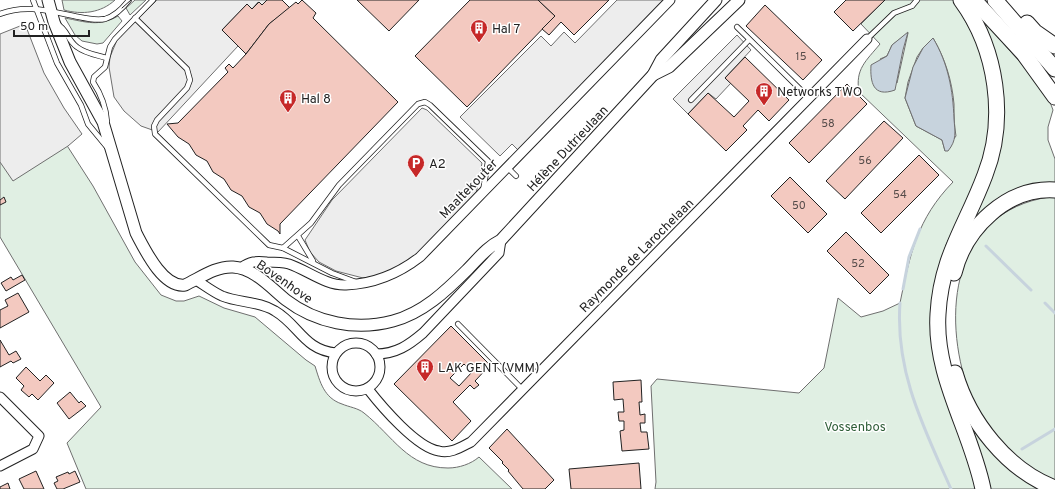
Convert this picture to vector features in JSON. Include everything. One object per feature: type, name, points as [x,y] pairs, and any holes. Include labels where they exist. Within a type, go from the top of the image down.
[{"type":"highway","points":[[961,0],[975,22],[992,67],[996,89],[996,131],[992,154],[986,174],[952,248],[946,265],[940,289],[938,315],[939,339],[952,398],[983,489]]},
{"type":"highway","points":[[974,0],[1024,54],[1055,97]]},
{"type":"highway","points":[[1000,5],[1021,17],[1035,32],[1055,46]]},
{"type":"highway","points":[[1000,5],[1055,69]]},
{"type":"highway","points":[[1055,190],[1030,192],[1011,200],[996,209],[982,222],[970,237],[961,253],[950,290],[947,315],[948,337],[952,362],[967,406],[982,428],[1010,459],[1030,474],[1055,488]]},
{"type":"street","name":"Bovenhove","points":[[48,0],[52,17],[70,62],[96,107],[107,136],[136,233],[144,248],[165,278],[172,284],[179,286],[185,285],[223,267],[241,268],[257,276],[288,301],[310,315],[334,323],[352,325],[380,324],[410,315],[427,306],[445,291],[490,246],[501,240]]},
{"type":"street","name":"Maaltekouter","points":[[241,268],[248,263],[255,261],[277,262],[288,264],[336,284],[346,285],[382,280],[404,269],[420,257],[670,0]]},
{"type":"street","points":[[697,21],[700,9],[707,0]]},
{"type":"street","name":"Hélène Dutrieulaan","points":[[501,240],[653,75],[661,60],[716,0]]},
{"type":"street","name":"Hélène Dutrieulaan","points":[[653,75],[669,67],[739,0]]},
{"type":"street","name":"Raymonde de Larochelaan","points":[[368,389],[378,402],[417,441],[428,448],[441,452],[456,450],[471,442],[867,39]]},
{"type":"street","points":[[376,354],[398,351],[409,345],[424,333],[499,253],[501,240]]},
{"type":"street","points":[[196,280],[222,296],[266,306],[276,311],[306,340],[327,352],[336,353],[349,344],[364,344],[376,354],[380,361],[379,377],[368,389],[352,392],[344,389],[338,384],[332,369],[336,353]]},
{"type":"street","points":[[0,397],[39,436],[38,443],[33,449],[0,466]]},
{"type":"lane","points":[[32,0],[57,63],[81,105],[88,124],[111,151]]},
{"type":"lane","points":[[52,17],[105,19],[122,8],[129,0]]},
{"type":"lane","points":[[107,136],[105,105],[93,82],[94,77],[105,67],[110,47],[115,39],[153,0]]},
{"type":"lane","name":"Raymonde de Larochelaan","points":[[867,39],[894,13],[912,6],[917,0]]},
{"type":"lane","points":[[0,14],[18,9],[36,9],[52,17],[64,28],[76,47],[88,53],[107,58]]},
{"type":"lane","points":[[135,18],[187,69],[190,80],[187,88],[157,120],[154,126],[155,134],[269,245],[283,248],[332,273],[357,283]]},
{"type":"lane","points":[[737,27],[809,98]]},
{"type":"lane","points":[[691,100],[749,40]]},
{"type":"lane","points":[[283,248],[311,224],[338,186],[418,104],[424,102],[430,105],[488,161],[483,192]]},
{"type":"lane","points":[[509,169],[516,176]]},
{"type":"lane","points":[[298,236],[314,263]]},
{"type":"lane","points":[[458,324],[522,389]]},
{"type":"green space","points":[[62,0],[115,0],[104,8],[91,12],[71,12],[64,10]]},
{"type":"green space","points":[[135,0],[146,0],[130,15],[126,8]]},
{"type":"green space","name":"Vossenbos","points":[[885,0],[954,0],[979,46],[990,90],[990,131],[980,172],[946,245],[934,288],[964,450],[977,489],[655,489],[656,482],[651,386],[657,379],[799,393],[824,368],[838,298],[861,317],[883,311],[900,303],[907,269],[923,224],[941,196],[953,182],[859,92],[858,84],[860,71],[880,44],[861,24]],"holes":[[[908,33],[897,83],[880,59],[887,56],[892,45]],[[933,38],[947,70],[952,87],[954,104],[954,124],[956,136],[945,151],[942,140],[916,126],[905,98],[908,82],[917,57],[923,48]]]},
{"type":"green space","points":[[971,7],[1027,70],[1050,102],[1053,110],[1048,127],[1048,140],[1055,159],[1055,184],[1040,186],[966,233],[1002,117]]},
{"type":"green space","points":[[118,16],[122,21],[103,43],[97,44],[82,41],[75,35],[65,18],[98,23],[105,22]]},
{"type":"green space","points":[[0,101],[66,144],[93,186],[135,262],[161,295],[176,301],[184,301],[199,296],[224,308],[255,317],[315,366],[324,389],[331,398],[362,411],[411,457],[434,467],[448,468],[465,465],[479,457],[512,489],[86,489],[67,443],[101,407],[0,237]]},
{"type":"green space","points":[[1049,197],[1055,197],[1055,482],[1013,455],[993,434],[969,392],[960,362],[956,331],[956,300],[962,271],[974,245],[992,223],[1017,206]]},
{"type":"green space","points":[[961,406],[1045,489],[987,489]]},
{"type":"shaded area","points":[[157,0],[267,0],[262,5],[258,2],[252,9],[247,4],[222,30],[238,46],[158,132],[141,126],[124,111],[114,97],[109,67],[110,57],[117,40]]},
{"type":"shaded area","points":[[617,0],[666,0],[519,151],[512,144],[500,156],[460,117],[541,36],[551,46],[564,32],[575,43]]},
{"type":"shaded area","points":[[25,24],[44,73],[64,108],[82,134],[68,146],[13,181],[0,162],[0,34]]},
{"type":"shaded area","points":[[908,32],[895,90],[882,92],[877,90],[872,82],[871,65],[887,56],[892,45]]},
{"type":"shaded area","points":[[737,35],[751,50],[725,78],[731,83],[716,99],[708,93],[688,114],[673,99]]},
{"type":"shaded area","points":[[933,38],[946,67],[951,87],[955,136],[948,151],[945,151],[942,140],[916,126],[905,98],[913,67],[923,48]]},
{"type":"shaded area","name":"A2","points":[[422,108],[427,110],[482,163],[476,194],[419,254],[406,264],[378,276],[363,278],[336,271],[319,262],[310,252],[305,240],[332,200]]},
{"type":"building","points":[[267,0],[282,0],[290,8],[269,24],[246,54],[222,30],[247,4],[252,9],[259,2],[262,5]]},
{"type":"building","name":"Hal 8","points":[[302,0],[316,13],[313,18],[398,102],[280,224],[280,234],[267,224],[260,213],[249,207],[242,196],[231,190],[224,179],[213,172],[207,161],[196,155],[189,144],[178,137],[167,124],[178,123],[228,72],[225,68],[229,64],[233,68],[246,54],[269,24],[296,2],[298,4]]},
{"type":"building","points":[[357,0],[419,0],[389,31]]},
{"type":"building","name":"Hal 7","points":[[470,0],[538,0],[555,16],[467,107],[415,56]]},
{"type":"building","points":[[538,0],[609,0],[574,35],[561,22],[549,35],[542,29],[555,16]]},
{"type":"building","points":[[846,0],[885,0],[853,31],[834,12]]},
{"type":"building","points":[[765,5],[822,60],[803,80],[746,26]]},
{"type":"building","name":"Networks TWO","points":[[745,57],[789,100],[769,121],[758,110],[743,126],[747,130],[726,151],[688,114],[708,93],[734,117],[749,101],[725,78]]},
{"type":"building","points":[[847,84],[867,104],[809,163],[789,143]]},
{"type":"building","points":[[884,121],[903,138],[845,199],[826,181]]},
{"type":"building","points":[[919,155],[939,175],[881,233],[861,213]]},
{"type":"building","points":[[790,177],[827,214],[808,233],[771,196]]},
{"type":"building","points":[[4,197],[6,202],[0,205],[0,200]]},
{"type":"building","points":[[846,232],[889,275],[870,294],[827,251]]},
{"type":"building","points":[[22,275],[25,280],[6,291],[1,283],[11,277],[13,280]]},
{"type":"building","points":[[18,293],[29,312],[0,328],[0,310],[8,306],[5,300]]},
{"type":"building","name":"LAK GENT (VMM)","points":[[451,326],[490,365],[475,381],[479,385],[474,389],[470,385],[453,402],[471,421],[452,441],[394,384]],"holes":[[[464,364],[472,372],[459,386],[450,378]]]},
{"type":"building","points":[[0,340],[9,355],[16,351],[21,359],[13,363],[11,361],[0,367]]},
{"type":"building","points":[[26,367],[40,381],[46,375],[54,383],[38,400],[32,394],[29,397],[21,390],[24,386],[16,378]]},
{"type":"building","points":[[641,380],[642,402],[639,402],[640,415],[645,414],[645,423],[640,423],[641,432],[647,432],[649,449],[622,451],[620,431],[624,430],[624,421],[619,421],[618,412],[624,412],[623,399],[614,400],[613,382]]},
{"type":"building","points":[[70,392],[79,403],[81,401],[86,406],[69,419],[57,403]]},
{"type":"building","points":[[507,429],[554,480],[545,489],[523,489],[502,463],[503,462],[489,448]]},
{"type":"building","points":[[639,463],[641,489],[571,489],[569,469]]},
{"type":"building","points":[[36,471],[44,489],[24,489],[19,479]]},
{"type":"building","points":[[75,471],[80,482],[63,489],[57,489],[54,483],[58,481],[56,477]]},
{"type":"building","points":[[8,483],[10,489],[0,489],[0,487]]},
{"type":"waterway","points":[[903,289],[909,257],[920,229]]},
{"type":"waterway","points":[[986,246],[1031,290]]},
{"type":"waterway","points":[[900,303],[902,353],[907,376],[922,422],[951,489]]},
{"type":"waterway","points":[[1045,303],[1055,313]]},
{"type":"waterway","points":[[1022,449],[1055,429]]},
{"type":"tram line","points":[[122,8],[131,0]]},
{"type":"place","name":"Hal 7","points":[[479,43]]},
{"type":"place","name":"Networks TWO","points":[[764,106]]},
{"type":"place","name":"Hal 8","points":[[288,113]]},
{"type":"place","name":"A2","points":[[416,178]]},
{"type":"place","name":"LAK GENT (VMM)","points":[[425,382]]}]
